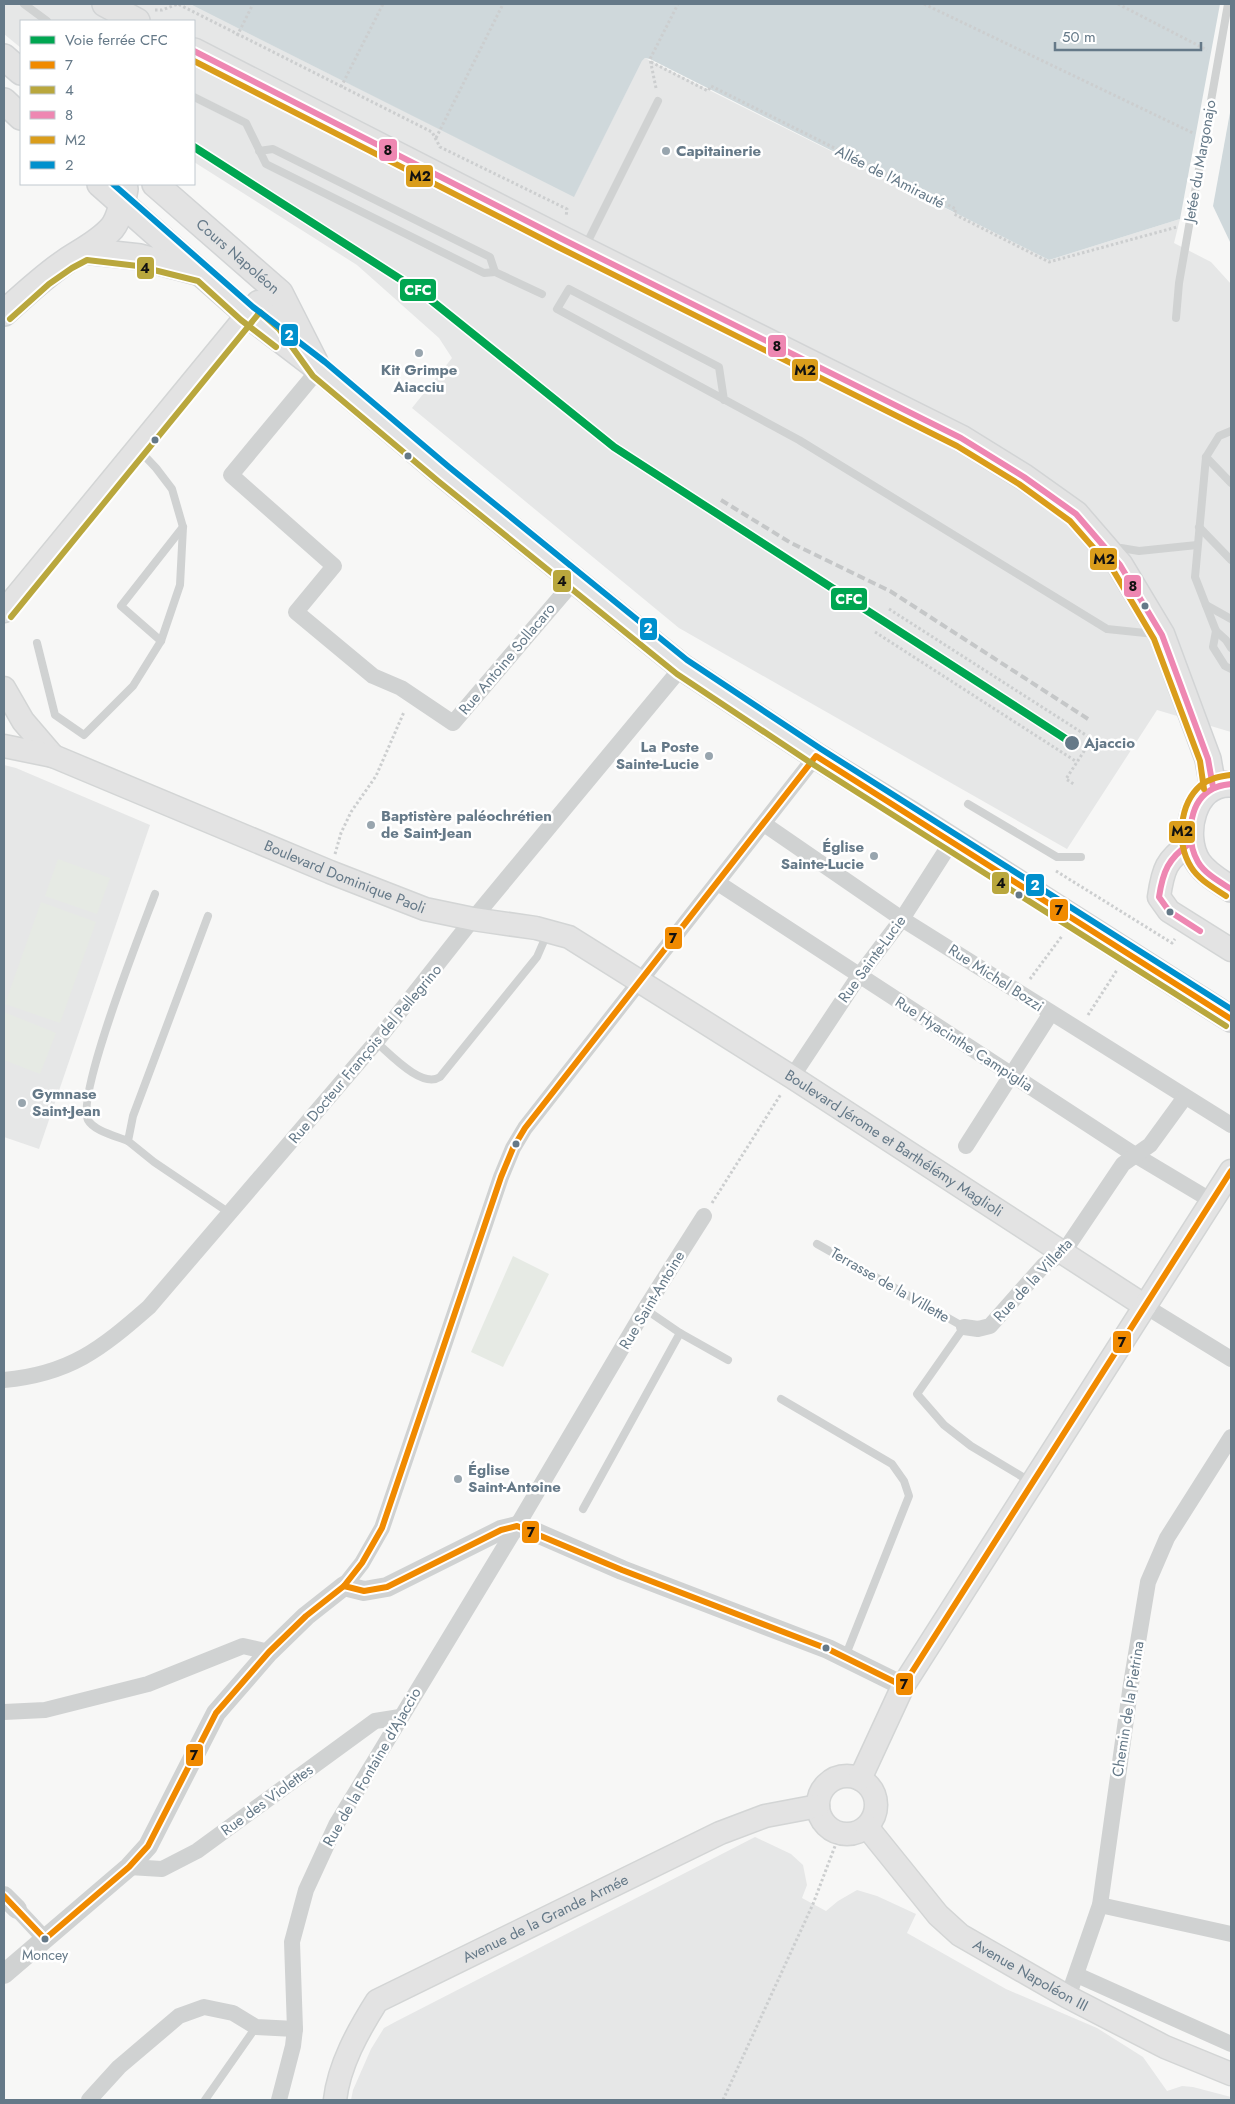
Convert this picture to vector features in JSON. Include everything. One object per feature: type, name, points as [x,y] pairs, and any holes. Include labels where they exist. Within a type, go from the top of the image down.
[{"type":"main road","points":[[105,4],[143,16]]},
{"type":"main road","points":[[195,51],[572,245],[961,438],[1024,477],[1076,514],[1117,553],[1162,635],[1208,759],[1222,785],[1203,796],[1195,810],[1190,825],[1190,843],[1197,860],[1208,874],[1231,889]]},
{"type":"main road","points":[[4,57],[20,71]]},
{"type":"main road","points":[[4,101],[20,115]]},
{"type":"main road","name":"Cours Napoléon","points":[[103,185],[124,193],[202,273],[247,314],[318,369],[682,668],[816,756],[1231,1019]]},
{"type":"main road","name":"Cours Napoléon","points":[[156,185],[280,293],[318,369]]},
{"type":"main road","points":[[4,313],[43,278],[68,260],[85,251],[113,227],[124,193]]},
{"type":"main road","points":[[85,251],[140,257],[202,273]]},
{"type":"main road","points":[[4,611],[247,314]]},
{"type":"main road","points":[[4,688],[23,721],[53,756]]},
{"type":"main road","name":"Boulevard Dominique Paoli","points":[[4,746],[53,756],[330,872],[425,909],[473,919],[536,928],[569,937],[585,945],[640,982]]},
{"type":"main road","points":[[1190,843],[1175,854],[1163,872],[1159,897],[1169,911],[1231,950]]},
{"type":"main road","name":"Boulevard Jérome et Barthélémy Maglioli","points":[[640,982],[792,1077],[1145,1306]]},
{"type":"main road","points":[[860,1779],[904,1686],[1231,1171]]},
{"type":"main road","points":[[851,1776],[860,1779],[872,1790],[876,1805],[875,1813],[866,1827],[859,1832],[850,1834],[832,1830],[820,1815],[818,1806],[824,1787],[841,1777],[851,1776]]},
{"type":"main road","name":"Avenue de la Grande Armée","points":[[335,2100],[337,2085],[359,2028],[377,2001],[720,1833],[765,1816],[818,1806]]},
{"type":"main road","name":"Avenue Napoléon III","points":[[866,1827],[938,1915],[960,1935],[1076,2002],[1165,2047],[1231,2074]]},
{"type":"street","name":"Rue Antoine Sollacaro","points":[[318,369],[231,475],[334,566],[296,612],[373,676],[402,688],[453,723],[574,581]]},
{"type":"street","name":"Rue Docteur François del Pellegrino","points":[[4,1380],[48,1373],[72,1364],[115,1337],[150,1307],[376,1042],[473,919],[682,668]]},
{"type":"street","points":[[4,1974],[129,1867],[148,1846],[216,1713],[269,1652],[306,1616],[344,1586],[362,1563],[382,1528],[501,1177],[513,1148],[525,1128],[816,756]]},
{"type":"street","name":"Rue Michel Bozzi","points":[[764,824],[902,919],[1231,1125]]},
{"type":"street","name":"Rue Sainte-Lucie","points":[[792,1077],[859,976],[902,919],[952,841]]},
{"type":"street","name":"Rue Hyacinthe Campiglia","points":[[718,883],[1135,1155],[1212,1201]]},
{"type":"street","points":[[966,1146],[1051,1013]]},
{"type":"street","name":"Rue de la Villetta","points":[[964,1327],[978,1329],[990,1326],[1044,1265],[1062,1252],[1123,1164],[1155,1139],[1185,1097]]},
{"type":"street","name":"Rue Saint-Antoine","points":[[517,1526],[645,1309],[704,1216]]},
{"type":"street","points":[[1145,1306],[1231,1359]]},
{"type":"street","name":"Chemin de la Pietrina","points":[[1076,2002],[1077,1975],[1100,1905],[1131,1684],[1148,1582],[1167,1538],[1231,1437]]},
{"type":"street","points":[[344,1586],[364,1591],[388,1587],[501,1530],[517,1526],[622,1570],[845,1657],[904,1686]]},
{"type":"street","name":"Rue de la Fontaine d'Ajaccio","points":[[279,2100],[293,2046],[292,1942],[306,1890],[336,1824],[517,1526]]},
{"type":"street","points":[[4,1712],[45,1710],[148,1684],[243,1646],[269,1652]]},
{"type":"street","name":"Rue des Violettes","points":[[129,1867],[162,1869],[197,1851],[375,1721],[400,1718]]},
{"type":"street","points":[[10,1903],[45,1939]]},
{"type":"street","points":[[1100,1905],[1231,1934]]},
{"type":"street","points":[[1077,1975],[1231,2044]]},
{"type":"street","points":[[1076,2002],[1094,1982]]},
{"type":"street","points":[[88,2100],[120,2067],[179,2016],[204,2007],[233,2013],[256,2027],[294,2030]]},
{"type":"lane","points":[[24,4],[46,20]]},
{"type":"lane","name":"Jetée du Margonajo","points":[[1176,318],[1179,283],[1228,4]]},
{"type":"lane","points":[[195,98],[246,123],[266,164],[484,273],[495,272],[542,294]]},
{"type":"lane","points":[[572,245],[658,101]]},
{"type":"lane","points":[[259,151],[273,149],[490,257],[495,272]]},
{"type":"lane","points":[[724,400],[719,367],[569,289],[557,309],[724,400],[799,440],[1107,629],[1162,635]]},
{"type":"lane","points":[[1231,431],[1219,436],[1206,457],[1195,577],[1216,631],[1226,640],[1231,648]]},
{"type":"lane","points":[[37,643],[55,715],[84,734],[133,686],[161,641],[180,585],[183,528],[172,490],[156,468],[138,449]]},
{"type":"lane","points":[[1206,457],[1231,484]]},
{"type":"lane","points":[[1199,526],[1231,560]]},
{"type":"lane","points":[[161,641],[120,606],[183,528]]},
{"type":"lane","points":[[1117,553],[1197,545]]},
{"type":"lane","points":[[1206,605],[1231,619]]},
{"type":"lane","points":[[1216,631],[1213,647],[1225,666],[1231,669]]},
{"type":"lane","points":[[968,804],[1057,857],[1081,857]]},
{"type":"lane","points":[[155,894],[96,1057],[86,1114],[88,1121],[95,1127],[128,1141],[154,1162],[231,1214]]},
{"type":"lane","points":[[128,1141],[133,1116],[208,916]]},
{"type":"lane","points":[[376,1042],[416,1075],[427,1080],[435,1080],[440,1077],[537,957],[548,932]]},
{"type":"lane","name":"Terrasse de la Villette","points":[[817,1244],[964,1327]]},
{"type":"lane","points":[[645,1309],[680,1333],[728,1360]]},
{"type":"lane","points":[[964,1327],[917,1394],[944,1426],[971,1446],[1032,1484]]},
{"type":"lane","points":[[583,1509],[680,1333]]},
{"type":"lane","points":[[781,1399],[892,1464],[904,1481],[909,1496],[845,1657]]},
{"type":"lane","points":[[205,2100],[256,2027]]},
{"type":"path","points":[[143,16],[178,4],[237,36],[432,132],[440,146],[567,209],[572,245]]},
{"type":"path","points":[[237,36],[253,4]]},
{"type":"path","points":[[342,87],[383,4]]},
{"type":"path","points":[[435,139],[503,4]]},
{"type":"path","points":[[658,101],[650,61],[678,4]]},
{"type":"path","points":[[924,4],[1204,139]]},
{"type":"path","points":[[1118,4],[1219,56]]},
{"type":"path","name":"Allée de l'Amirauté","points":[[650,61],[708,92],[711,86],[956,209],[954,214],[1049,262],[1189,223]]},
{"type":"path","points":[[889,609],[1092,739],[1066,779],[1075,785]]},
{"type":"path","points":[[875,632],[1077,762]]},
{"type":"path","points":[[330,872],[344,826],[351,812],[376,776],[412,695]]},
{"type":"path","points":[[1066,876],[1172,943],[1186,922]]},
{"type":"path","points":[[1020,992],[1074,919]]},
{"type":"path","points":[[1078,1030],[1128,953]]},
{"type":"path","points":[[704,1216],[792,1077]]},
{"type":"path","points":[[723,2100],[813,1904],[840,1833]]},
{"type":"shaded area","points":[[4,4],[190,4],[574,196],[645,58],[1049,260],[1180,219],[1174,243],[1211,262],[1231,284],[1231,732],[1157,710],[1067,849],[679,628],[412,408],[452,358],[439,338],[357,265],[195,163],[195,20],[20,20],[20,47],[4,34]]},
{"type":"shaded area","points":[[190,4],[1220,4],[1180,219],[1049,260],[650,59],[645,58],[642,61],[574,197]]},
{"type":"shaded area","points":[[1231,107],[1231,244],[1213,206]]},
{"type":"shaded area","points":[[4,765],[16,768],[150,825],[39,1149],[4,1137]]},
{"type":"shaded area","points":[[58,859],[110,878],[97,914],[45,896]]},
{"type":"shaded area","points":[[41,902],[96,922],[60,1023],[5,1004]]},
{"type":"shaded area","points":[[4,1012],[56,1033],[40,1074],[4,1060]]},
{"type":"shaded area","points":[[513,1256],[549,1274],[503,1367],[471,1352]]},
{"type":"shaded area","points":[[755,1837],[791,1854],[803,1865],[807,1885],[802,1898],[826,1911],[838,1901],[857,1890],[877,1896],[916,1914],[907,1933],[1006,1989],[1097,2028],[1143,2057],[1167,2091],[1182,2086],[1193,2087],[1231,2097],[1231,2100],[351,2100],[353,2090],[371,2049],[384,2028]]},
{"type":"railway","points":[[721,500],[791,543],[890,591],[1088,719]]},
{"type":"rail line","name":"CFC","points":[[195,148],[422,293],[614,447],[1072,743]]},
{"type":"transit line","name":"8","points":[[195,52],[562,239],[961,438],[1024,477],[1076,514],[1120,565],[1162,635],[1208,759],[1213,787]]},
{"type":"transit line","name":"M2","points":[[195,62],[558,247],[957,446],[1019,484],[1070,521],[1113,570],[1154,639],[1200,761],[1204,789]]},
{"type":"transit line","name":"2","points":[[114,185],[253,307],[325,362],[449,467],[687,660],[821,749],[1231,1009]]},
{"type":"transit line","name":"4","points":[[10,319],[49,284],[87,260],[138,266],[198,281],[241,320],[276,347]]},
{"type":"transit line","name":"4","points":[[11,617],[260,312],[279,329],[313,376],[438,481],[677,674],[811,763],[1226,1026]]},
{"type":"transit line","name":"7","points":[[45,1939],[129,1867],[148,1846],[216,1713],[269,1652],[306,1616],[344,1586],[362,1563],[382,1528],[501,1177],[513,1148],[525,1128],[816,756],[1231,1019]]},
{"type":"transit line","name":"M2","points":[[1226,896],[1202,880],[1194,872],[1183,847],[1182,824],[1188,802],[1201,785],[1211,779],[1230,775]]},
{"type":"transit line","name":"8","points":[[1231,784],[1214,788],[1202,797],[1193,814],[1191,824],[1192,844],[1198,862],[1213,877],[1231,889]]},
{"type":"transit line","name":"8","points":[[1190,843],[1176,855],[1168,866],[1162,880],[1159,897],[1169,911],[1200,931]]},
{"type":"transit line","name":"7","points":[[344,1586],[364,1591],[387,1587],[501,1530],[517,1526],[622,1570],[828,1649],[903,1686],[1231,1171]]},
{"type":"transit line","name":"7","points":[[4,1896],[45,1939]]},
{"type":"place","name":"Capitainerie","points":[[666,151]]},
{"type":"place","name":"Kit Grimpe Aiacciu","points":[[419,353]]},
{"type":"place","name":"Ajaccio","points":[[1072,743]]},
{"type":"place","name":"La Poste Sainte-Lucie","points":[[709,756]]},
{"type":"place","name":"Baptistère paléochrétien de Saint-Jean","points":[[371,825]]},
{"type":"place","name":"Église Sainte-Lucie","points":[[874,856]]},
{"type":"place","name":"Gymnase Saint-Jean","points":[[22,1103]]},
{"type":"place","name":"Église Saint-Antoine","points":[[458,1479]]},
{"type":"place","name":"Moncey","points":[[45,1939]]}]
